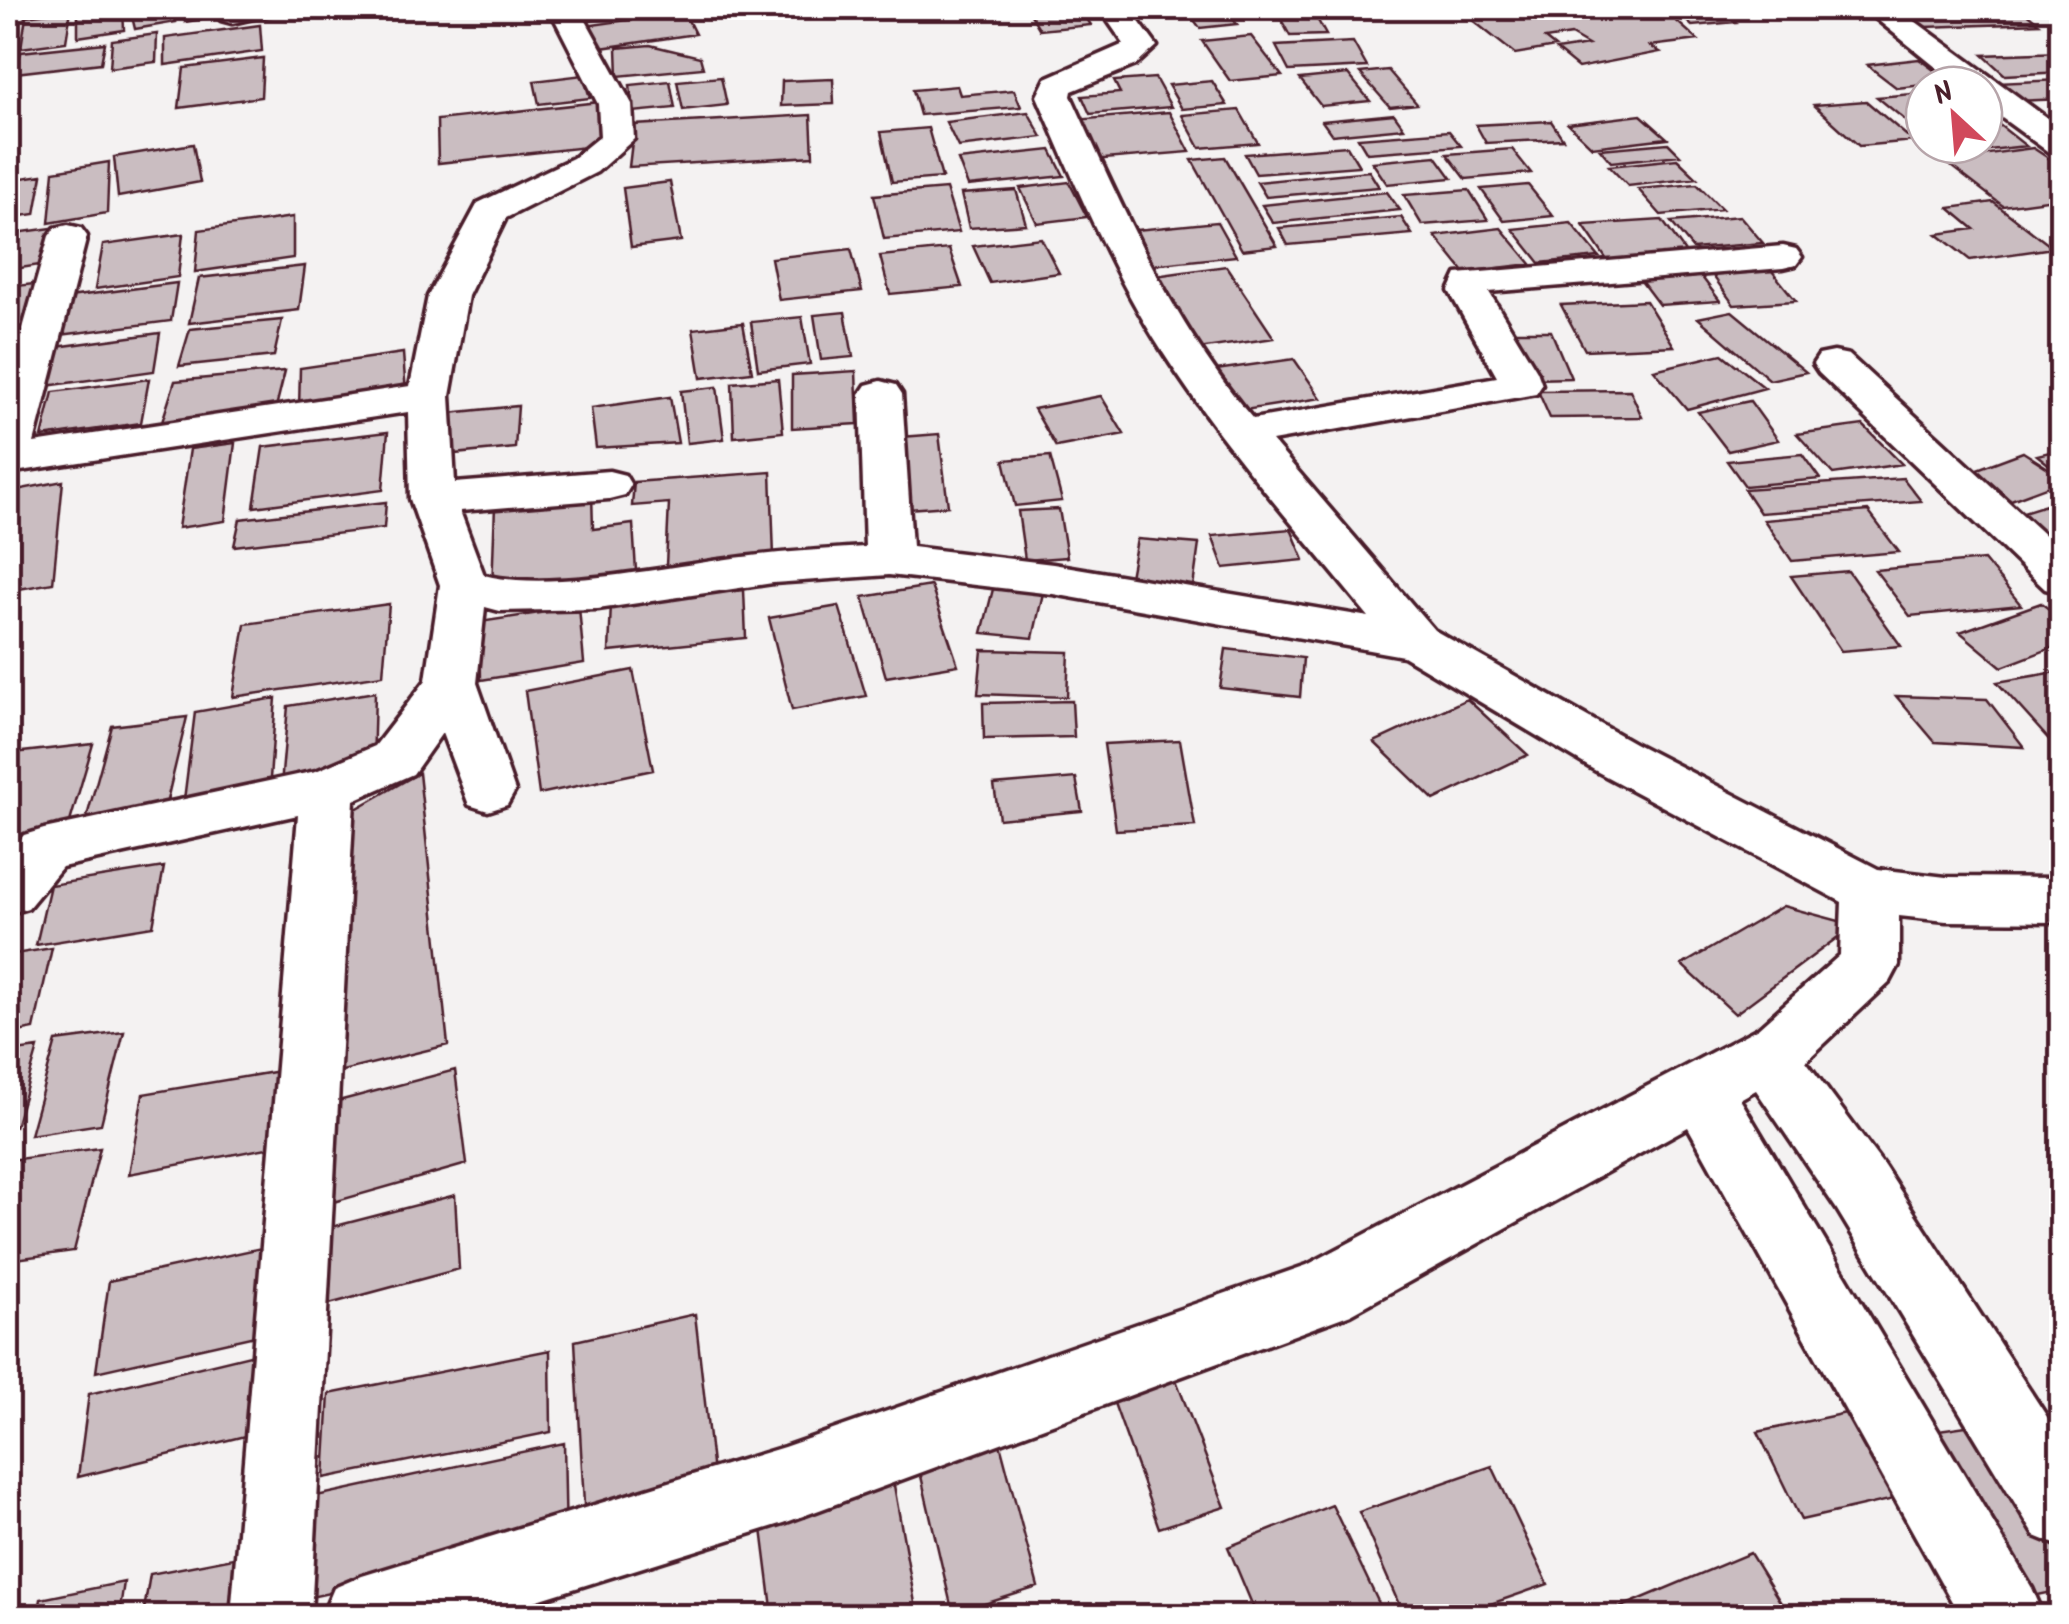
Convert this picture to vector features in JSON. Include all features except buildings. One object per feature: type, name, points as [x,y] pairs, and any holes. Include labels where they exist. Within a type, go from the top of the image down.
[{"type":"street","points":[[488,791],[451,682],[464,585],[433,499],[429,396],[448,296],[491,211],[585,164],[617,139],[615,104],[564,8]]},
{"type":"street","points":[[1114,8],[1140,46],[1126,58],[1058,85],[1054,96],[1129,259],[1181,349],[1244,434],[1416,642]]},
{"type":"street","points":[[1878,8],[1952,65]]},
{"type":"street","points":[[2004,104],[2062,146]]},
{"type":"street","points":[[68,236],[8,459],[429,396]]},
{"type":"street","points":[[1244,434],[1520,386],[1516,371],[1470,291],[1472,282],[1783,256]]},
{"type":"street","points":[[1834,364],[2060,577]]},
{"type":"street","points":[[881,394],[889,560]]},
{"type":"street","points":[[433,499],[608,485]]},
{"type":"street","points":[[464,585],[500,595],[598,593],[774,568],[889,560],[1053,579],[1416,642],[1615,757],[1828,872],[1871,890],[1946,899],[2062,900]]},
{"type":"street","points":[[8,892],[44,850],[327,789],[394,760],[451,682]]},
{"type":"street","points":[[271,1616],[327,789]]},
{"type":"street","points":[[362,1616],[784,1485],[1326,1291],[1780,1046],[1869,965],[1871,890]]},
{"type":"street","points":[[1765,1053],[1860,1186],[2062,1509]]},
{"type":"street","points":[[1700,1088],[2004,1616]]}]
